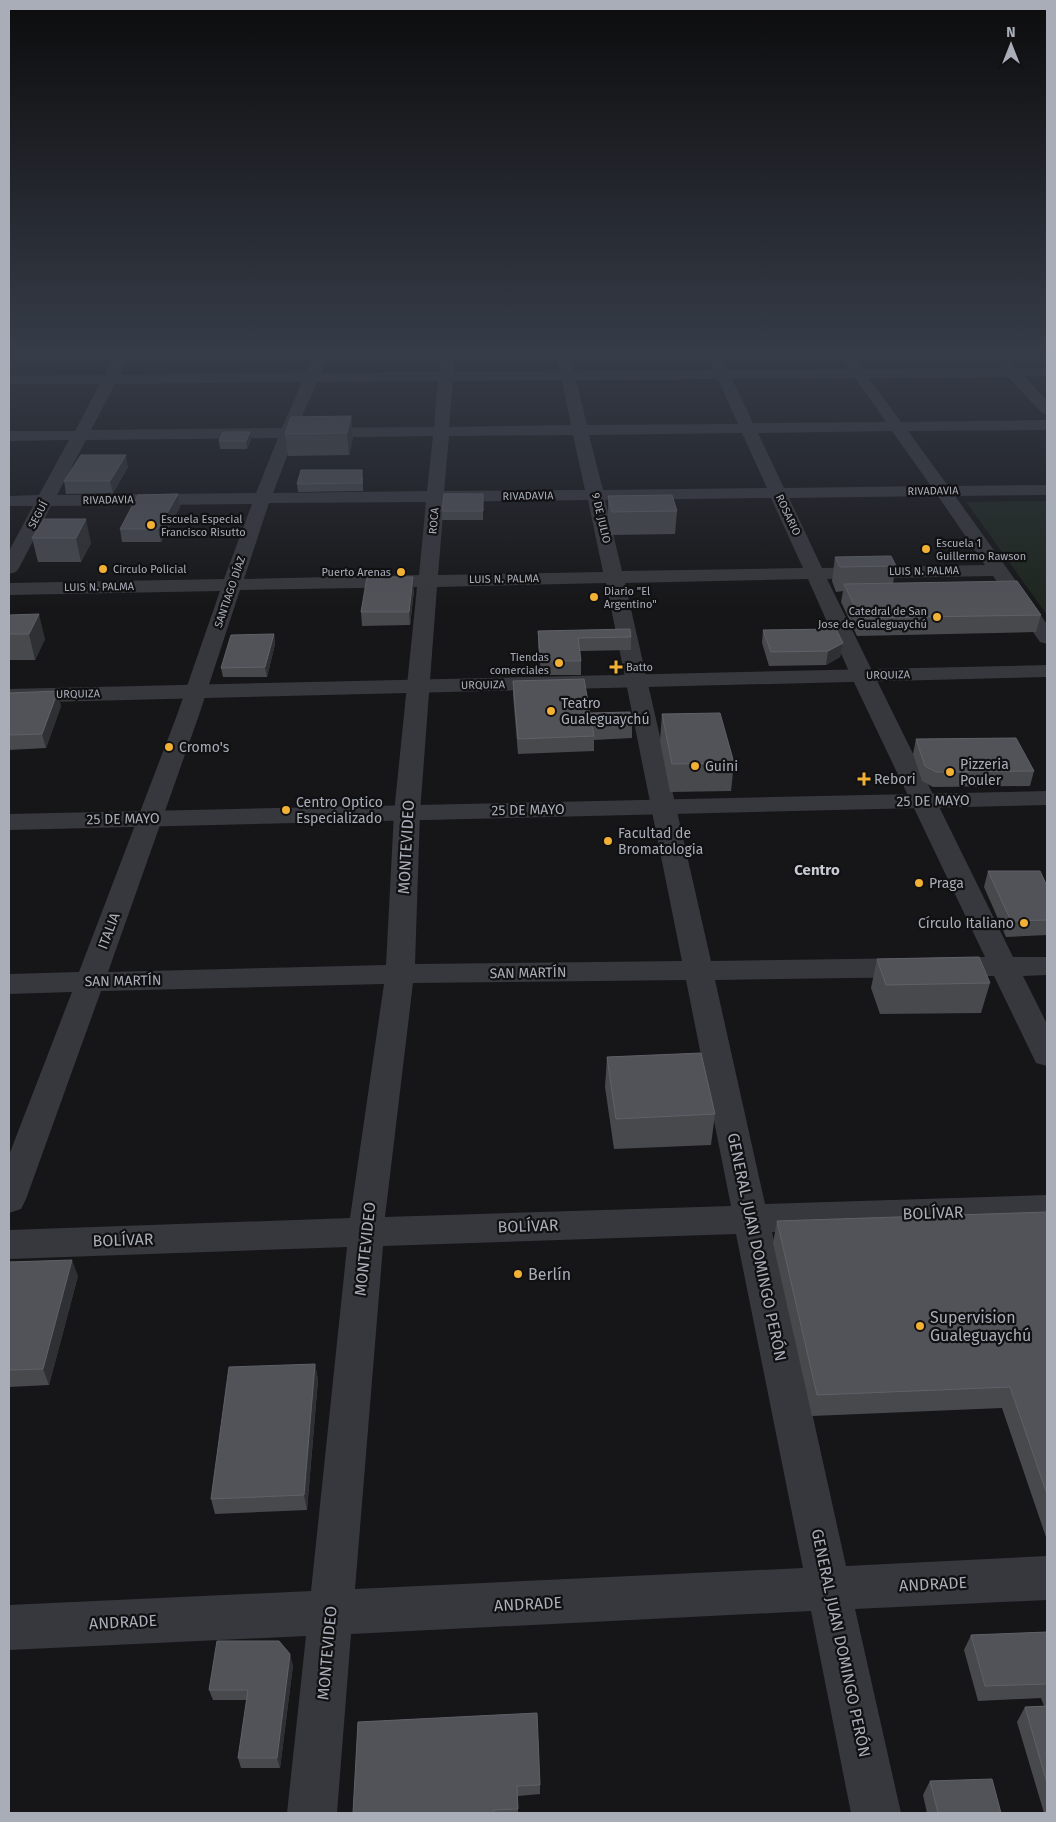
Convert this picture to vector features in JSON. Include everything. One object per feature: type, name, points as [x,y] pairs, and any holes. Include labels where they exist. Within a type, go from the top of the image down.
[{"type":"street","name":"SEGUÍ","points":[[9,568],[77,440]]},
{"type":"street","name":"SANTIAGO DÍAZ","points":[[196,691],[262,498],[284,440]]},
{"type":"street","name":"ROCA","points":[[420,686],[440,440]]},
{"type":"street","name":"9 DE JULIO","points":[[582,440],[638,681]]},
{"type":"street","name":"ROSARIO","points":[[753,440],[862,676],[1047,1055]]},
{"type":"street","points":[[906,440],[1047,638]]},
{"type":"street","name":"RIVADAVIA","points":[[9,501],[1047,490]]},
{"type":"street","name":"RIVADAVIA","points":[[960,513],[964,505],[978,499],[1047,496]]},
{"type":"street","name":"LUIS N. PALMA","points":[[9,589],[999,570]]},
{"type":"street","name":"URQUIZA","points":[[9,696],[1047,671]]},
{"type":"street","name":"GENERAL JUAN DOMINGO PERÓN","points":[[638,681],[876,1813]]},
{"type":"street","name":"MONTEVIDEO","points":[[312,1813],[366,1232],[400,974],[407,813],[420,686]]},
{"type":"street","name":"ITALIA","points":[[9,1199],[151,818],[196,691]]},
{"type":"street","name":"25 DE MAYO","points":[[9,822],[1047,798]]},
{"type":"street","name":"SAN MARTÍN","points":[[9,984],[400,974],[698,972],[1047,966]]},
{"type":"street","name":"BOLÍVAR","points":[[9,1244],[1047,1209]]},
{"type":"street","name":"ANDRADE","points":[[9,1628],[1047,1578]]},
{"type":"shaded area","points":[[1047,501],[1047,615],[966,502]]},
{"type":"building","points":[[219,440],[246,440],[246,441]]},
{"type":"building","points":[[81,455],[126,455],[110,481],[64,481]]},
{"type":"building","points":[[301,470],[362,470],[362,483],[297,484]]},
{"type":"building","points":[[178,494],[158,529],[120,529],[138,495]]},
{"type":"building","points":[[444,494],[483,494],[483,511],[442,511]]},
{"type":"building","points":[[672,495],[677,511],[612,512],[608,496]]},
{"type":"building","points":[[44,519],[86,519],[76,538],[32,538]]},
{"type":"building","points":[[891,556],[896,566],[840,567],[835,557]]},
{"type":"building","points":[[367,577],[413,577],[409,612],[361,612]]},
{"type":"building","points":[[1017,581],[1041,615],[860,618],[844,584]]},
{"type":"building","points":[[39,614],[29,634],[9,634],[9,615]]},
{"type":"building","points":[[630,629],[631,637],[578,638],[581,661],[541,661],[538,631]]},
{"type":"building","points":[[836,629],[843,643],[828,651],[771,652],[763,630]]},
{"type":"building","points":[[274,634],[265,667],[221,668],[231,635]]},
{"type":"building","name":"Teatro Gualeguaychú","points":[[584,679],[590,713],[630,712],[632,724],[592,725],[594,736],[518,739],[513,681]]},
{"type":"building","points":[[58,691],[42,734],[9,735],[9,693]]},
{"type":"building","points":[[720,713],[734,763],[672,764],[662,714]]},
{"type":"building","points":[[1016,738],[1034,771],[936,772],[925,766],[916,739]]},
{"type":"building","points":[[988,871],[1040,871],[1047,886],[1047,920],[1011,921]]},
{"type":"building","points":[[979,957],[990,983],[886,985],[877,959]]},
{"type":"building","points":[[701,1053],[715,1114],[616,1119],[607,1057]]},
{"type":"building","name":"Supervision Gualeguaychú","points":[[1047,1212],[1047,1494],[1010,1387],[817,1395],[777,1221]]},
{"type":"building","points":[[72,1260],[43,1369],[9,1370],[9,1262]]},
{"type":"building","points":[[315,1364],[304,1495],[211,1499],[229,1367]]},
{"type":"building","points":[[1047,1632],[1047,1684],[985,1686],[971,1635]]},
{"type":"building","points":[[217,1641],[279,1641],[290,1654],[277,1758],[238,1758],[248,1690],[209,1690]]},
{"type":"building","points":[[1047,1706],[1047,1783],[1025,1707]]},
{"type":"building","points":[[537,1713],[540,1785],[517,1786],[518,1809],[494,1810],[494,1813],[353,1813],[358,1722]]},
{"type":"building","points":[[992,1779],[1001,1813],[938,1813],[930,1781]]},
{"type":"place","name":"Escuela Especial Francisco Risutto","points":[[151,525]]},
{"type":"place","name":"Escuela 1 Guillermo Rawson","points":[[926,549]]},
{"type":"place","name":"Circulo Policial","points":[[103,569]]},
{"type":"place","name":"Puerto Arenas","points":[[401,572]]},
{"type":"place","name":"Diario \"El Argentino\"","points":[[594,597]]},
{"type":"place","name":"Catedral de San Jose de Gualeguaychú","points":[[937,617]]},
{"type":"place","name":"Tiendas comerciales","points":[[559,663]]},
{"type":"place","name":"Batto","points":[[616,667]]},
{"type":"place","name":"Teatro Gualeguaychú","points":[[551,711]]},
{"type":"place","name":"Cromo's","points":[[169,747]]},
{"type":"place","name":"Guini","points":[[695,766]]},
{"type":"place","name":"Pizzeria Pouler","points":[[950,772]]},
{"type":"place","name":"Rebori","points":[[864,779]]},
{"type":"place","name":"Centro Optico Especializado","points":[[286,810]]},
{"type":"place","name":"Facultad de Bromatologia","points":[[608,841]]},
{"type":"place","name":"Praga","points":[[919,883]]},
{"type":"place","name":"Círculo Italiano","points":[[1024,923]]},
{"type":"place","name":"Berlín","points":[[518,1274]]},
{"type":"place","name":"Supervision Gualeguaychú","points":[[920,1326]]},
{"type":"district","name":"Centro","points":[[817,870]]}]
